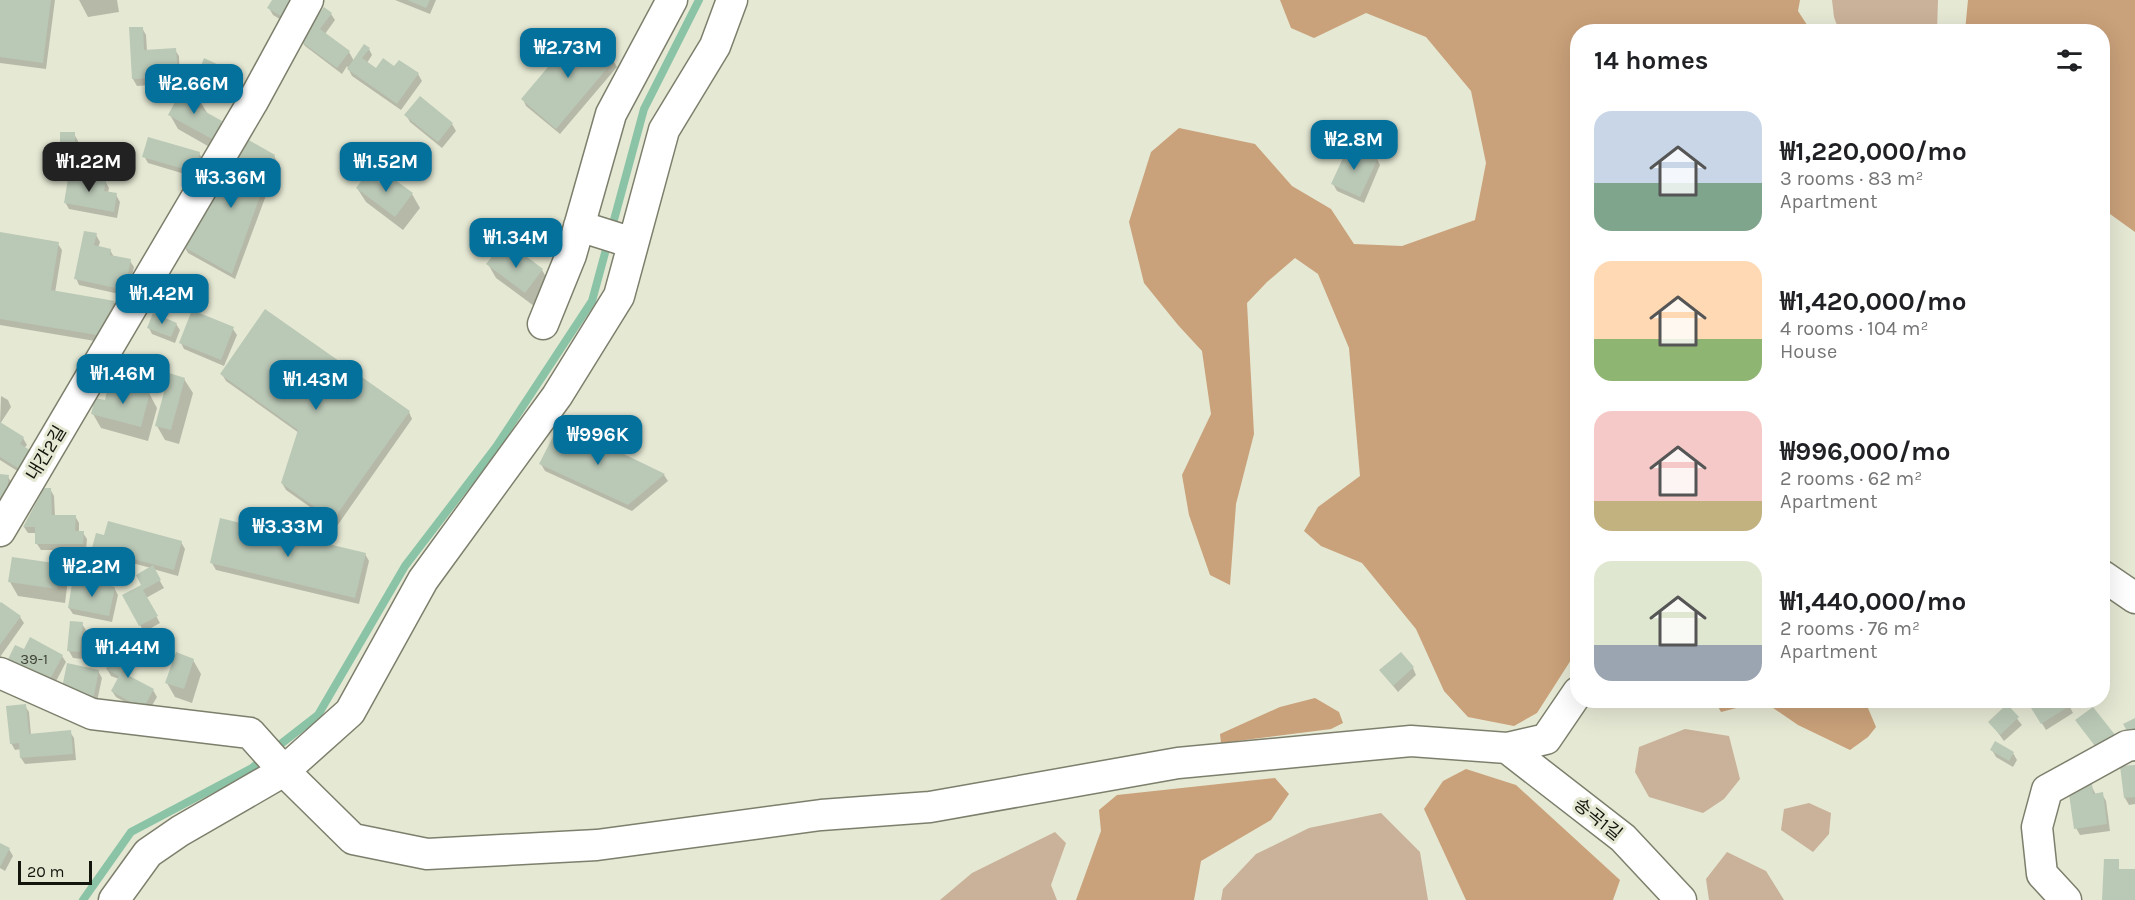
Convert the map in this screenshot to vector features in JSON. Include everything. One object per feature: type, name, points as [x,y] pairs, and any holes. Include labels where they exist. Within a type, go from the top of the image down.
[{"type":"lane","name":"내간2길","points":[[0,531],[252,103],[308,0]]},
{"type":"lane","points":[[543,324],[571,255],[611,114],[672,0]]},
{"type":"lane","points":[[114,900],[148,853],[180,831],[284,771],[350,712],[423,580],[557,396],[618,296],[664,130],[715,46],[732,0]]},
{"type":"lane","points":[[579,226],[633,243]]},
{"type":"lane","points":[[2110,581],[2135,598]]},
{"type":"lane","points":[[0,673],[92,714],[250,733],[284,771],[353,838],[427,854],[597,845],[821,815],[930,807],[1178,763],[1411,741],[1507,748],[1546,739],[1570,704]]},
{"type":"lane","points":[[2066,900],[2042,874],[2037,827],[2047,790],[2127,747],[2135,745]]},
{"type":"lane","name":"송곡1길","points":[[1507,748],[1623,838],[1681,900]]},
{"type":"shaded area","points":[[1280,0],[1800,0],[1798,11],[1806,24],[1570,24],[1570,661],[1537,713],[1514,726],[1468,717],[1444,691],[1416,629],[1362,563],[1321,546],[1304,531],[1318,507],[1360,476],[1349,348],[1318,274],[1295,258],[1247,303],[1254,434],[1236,504],[1230,585],[1210,575],[1189,515],[1182,475],[1211,414],[1202,351],[1144,283],[1129,222],[1151,152],[1179,128],[1255,144],[1292,186],[1331,209],[1354,244],[1402,246],[1475,220],[1486,163],[1471,91],[1426,37],[1366,13],[1314,38],[1291,28]]},
{"type":"shaded area","points":[[1832,0],[1938,0],[1937,24],[1836,24]]},
{"type":"shaded area","points":[[1968,0],[2135,0],[2135,232],[2110,214],[2110,24],[1966,24]]},
{"type":"shaded area","points":[[1315,698],[1339,712],[1343,723],[1331,729],[1221,743],[1220,734],[1280,707]]},
{"type":"shaded area","points":[[1719,708],[1736,708],[1721,712]]},
{"type":"shaded area","points":[[1773,708],[1868,708],[1876,727],[1868,737],[1850,750],[1798,725]]},
{"type":"shaded area","points":[[1685,729],[1729,736],[1740,779],[1724,799],[1703,813],[1649,797],[1635,772],[1639,747]]},
{"type":"shaded area","points":[[1466,769],[1516,785],[1620,880],[1613,900],[1466,900],[1424,809],[1443,781]]},
{"type":"shaded area","points":[[1275,778],[1289,794],[1271,820],[1201,861],[1194,900],[1076,900],[1101,831],[1099,810],[1117,795]]},
{"type":"shaded area","points":[[1809,803],[1831,813],[1829,834],[1813,852],[1781,830],[1784,809]]},
{"type":"shaded area","points":[[1381,813],[1420,852],[1428,900],[1221,900],[1223,889],[1256,854],[1309,828]]},
{"type":"shaded area","points":[[1055,832],[1066,843],[1051,885],[1057,900],[940,900],[972,873]]},
{"type":"shaded area","points":[[1727,852],[1766,871],[1784,900],[1709,900],[1706,879]]},
{"type":"building","points":[[0,0],[51,0],[43,63],[0,57]]},
{"type":"building","points":[[272,0],[295,0],[285,18],[267,8]]},
{"type":"building","points":[[407,0],[430,0],[426,8]]},
{"type":"building","points":[[324,7],[332,13],[320,29],[350,51],[337,68],[299,40]]},
{"type":"building","points":[[129,27],[143,27],[144,50],[176,48],[178,77],[132,79]]},
{"type":"building","points":[[580,29],[615,59],[556,129],[521,99]]},
{"type":"building","points":[[364,44],[370,48],[362,58],[376,68],[383,58],[394,66],[399,60],[419,73],[397,104],[347,69]]},
{"type":"building","points":[[204,58],[221,66],[217,74],[201,66]]},
{"type":"building","points":[[182,89],[201,100],[197,107],[222,121],[212,139],[168,115]]},
{"type":"building","points":[[420,96],[453,123],[438,142],[404,115]]},
{"type":"building","points":[[60,132],[75,132],[75,158],[60,158]]},
{"type":"building","points":[[148,137],[200,152],[194,172],[142,157]]},
{"type":"building","points":[[247,139],[275,155],[232,274],[182,246]]},
{"type":"building","points":[[1349,145],[1378,158],[1360,197],[1331,184]]},
{"type":"building","points":[[69,173],[106,180],[104,191],[117,193],[114,212],[64,203]]},
{"type":"building","points":[[367,173],[381,184],[387,174],[413,193],[395,217],[356,188]]},
{"type":"building","points":[[84,231],[97,233],[94,245],[111,249],[110,255],[131,259],[125,290],[74,279]]},
{"type":"building","points":[[0,232],[59,242],[51,290],[115,301],[97,335],[0,319]]},
{"type":"building","points":[[498,249],[511,259],[518,250],[543,269],[525,293],[486,264]]},
{"type":"building","points":[[265,309],[410,411],[333,520],[281,483],[298,430],[220,374]]},
{"type":"building","points":[[192,310],[234,327],[221,360],[179,343]]},
{"type":"building","points":[[153,313],[177,323],[171,337],[147,328]]},
{"type":"building","points":[[169,373],[185,378],[171,430],[155,426]]},
{"type":"building","points":[[117,383],[150,392],[141,427],[91,414],[95,398],[105,400],[107,391],[114,393]]},
{"type":"building","points":[[0,422],[24,437],[20,444],[38,455],[26,473],[0,457]]},
{"type":"building","points":[[560,423],[665,474],[628,505],[539,464]]},
{"type":"building","points":[[0,474],[9,475],[5,503],[0,502]]},
{"type":"building","points":[[44,488],[51,488],[52,515],[76,515],[75,531],[84,531],[83,544],[35,544],[35,527],[23,527]]},
{"type":"building","points":[[220,518],[366,553],[355,598],[210,563]]},
{"type":"building","points":[[108,521],[182,541],[174,570],[92,548],[96,533],[104,535]]},
{"type":"building","points":[[72,552],[82,555],[78,573],[68,570]]},
{"type":"building","points":[[12,557],[61,564],[57,589],[8,582]]},
{"type":"building","points":[[153,565],[161,580],[143,590],[158,616],[139,626],[122,595],[141,585],[136,575]]},
{"type":"building","points":[[91,582],[115,587],[109,616],[68,608],[72,584],[89,587]]},
{"type":"building","points":[[0,603],[21,616],[0,645]]},
{"type":"building","points":[[70,621],[83,622],[80,652],[67,651]]},
{"type":"building","points":[[30,637],[63,655],[47,685],[6,663],[15,645],[24,649]]},
{"type":"building","points":[[120,643],[134,650],[122,672],[154,689],[143,709],[111,691],[119,676],[106,669]]},
{"type":"building","points":[[176,652],[194,659],[184,689],[165,683]]},
{"type":"building","points":[[1401,652],[1414,667],[1393,686],[1379,670]]},
{"type":"building","points":[[67,663],[99,670],[93,700],[61,693]]},
{"type":"building","points":[[26,704],[29,734],[71,730],[73,754],[20,758],[19,743],[10,744],[6,706]]},
{"type":"building","points":[[2003,708],[2011,708],[2019,717],[2000,735],[1988,722]]},
{"type":"building","points":[[2031,708],[2066,708],[2041,724]]},
{"type":"building","points":[[2094,708],[2116,736],[2098,750],[2075,720]]},
{"type":"building","points":[[2135,718],[2135,734],[2130,736],[2123,724]]},
{"type":"building","points":[[1995,741],[2014,752],[2009,761],[1990,750]]},
{"type":"building","points":[[2135,765],[2135,797],[2124,798],[2120,766]]},
{"type":"building","points":[[2092,783],[2093,794],[2103,792],[2107,824],[2074,829],[2068,787]]},
{"type":"building","points":[[0,843],[10,848],[0,867]]},
{"type":"building","points":[[2104,859],[2119,859],[2119,869],[2135,869],[2135,900],[2102,900]]},
{"type":"waterway","points":[[611,231],[644,109],[699,0]]},
{"type":"waterway","points":[[273,750],[318,715],[405,566],[496,447],[592,301],[608,242]]},
{"type":"waterway","points":[[83,900],[131,832],[252,768],[264,758]]}]
